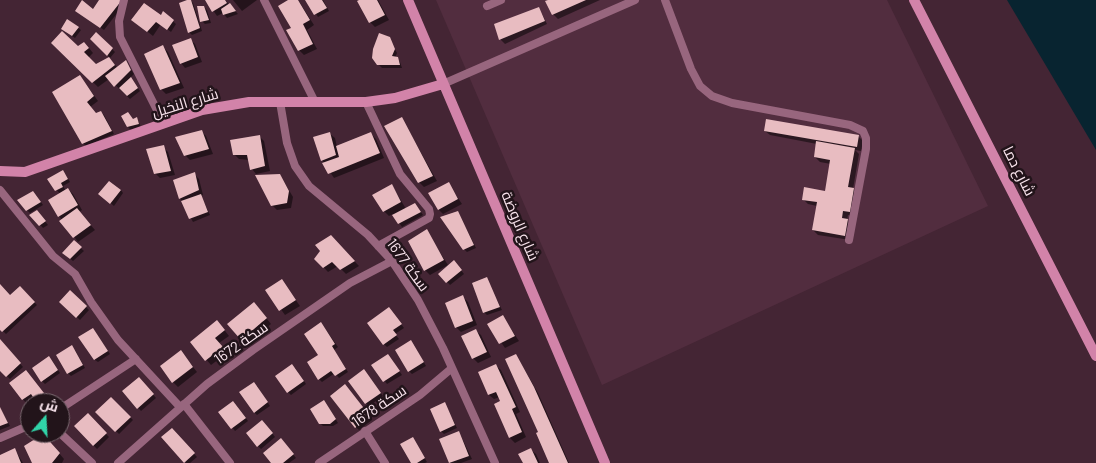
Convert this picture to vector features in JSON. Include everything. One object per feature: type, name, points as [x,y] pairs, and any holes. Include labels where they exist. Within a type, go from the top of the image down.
[{"type":"main road","name":"شارع الروضة","points":[[408,0],[605,463]]},
{"type":"main road","name":"شارع دما","points":[[914,0],[1096,356]]},
{"type":"main road","name":"شارع النخيل","points":[[0,171],[25,172],[202,110],[249,102],[366,102],[395,98],[443,84]]},
{"type":"street","points":[[124,0],[119,21],[120,37],[164,124]]},
{"type":"street","points":[[264,0],[315,102]]},
{"type":"street","points":[[487,6],[501,0]]},
{"type":"street","points":[[443,84],[635,0]]},
{"type":"street","points":[[665,0],[691,69],[700,86],[712,96],[732,103],[850,125],[863,131],[866,138],[866,149],[849,240]]},
{"type":"street","name":"سكة 1677","points":[[280,102],[287,143],[295,166],[309,186],[368,235],[392,261],[418,300],[452,368],[495,463]]},
{"type":"street","points":[[366,102],[400,174],[429,209],[430,214],[428,218],[378,246]]},
{"type":"street","points":[[0,190],[53,256],[75,274],[91,302],[118,340],[182,405],[230,463]]},
{"type":"street","name":"سكة 1672","points":[[118,463],[182,405],[253,350],[350,283],[392,261]]},
{"type":"street","points":[[70,402],[136,359]]},
{"type":"street","name":"سكة 1678","points":[[319,463],[420,395],[452,368]]},
{"type":"street","points":[[0,438],[20,429]]},
{"type":"street","points":[[365,432],[386,463]]},
{"type":"street","points":[[70,442],[92,463]]},
{"type":"shaded area","points":[[436,0],[887,0],[988,206],[602,385]]},
{"type":"water","points":[[1007,0],[1096,0],[1096,150]]},
{"type":"building","points":[[82,0],[93,9],[99,0],[122,0],[100,28],[75,11]]},
{"type":"building","points":[[191,0],[200,28],[188,33],[179,3]]},
{"type":"building","points":[[205,0],[225,0],[227,3],[212,12]]},
{"type":"building","points":[[288,0],[298,0],[310,20],[303,24],[313,44],[298,51],[286,30],[291,28],[278,6]]},
{"type":"building","points":[[305,0],[322,0],[327,8],[314,15]]},
{"type":"building","points":[[377,0],[385,15],[369,23],[357,1]]},
{"type":"building","points":[[586,0],[552,15],[545,1]]},
{"type":"building","points":[[144,3],[161,15],[163,11],[174,20],[167,30],[156,22],[147,32],[131,20]]},
{"type":"building","points":[[230,3],[236,11],[223,15],[221,9]]},
{"type":"building","points":[[197,6],[204,6],[209,20],[200,22]]},
{"type":"building","points":[[539,7],[545,21],[499,40],[494,24]]},
{"type":"building","points":[[67,19],[79,27],[72,36],[61,29]]},
{"type":"building","points":[[62,31],[78,46],[84,42],[89,48],[84,52],[96,64],[109,57],[115,65],[92,83],[51,43]]},
{"type":"building","points":[[96,32],[113,48],[107,56],[90,39]]},
{"type":"building","points":[[379,33],[390,37],[395,49],[392,56],[398,57],[400,65],[377,65],[372,58]]},
{"type":"building","points":[[191,38],[198,57],[180,64],[172,45]]},
{"type":"building","points":[[163,45],[180,83],[160,90],[144,54]]},
{"type":"building","points":[[126,60],[131,70],[114,87],[105,76]]},
{"type":"building","points":[[80,75],[94,96],[87,102],[96,113],[101,111],[112,131],[82,144],[52,92]]},
{"type":"building","points":[[131,77],[138,88],[127,96],[119,88]]},
{"type":"building","points":[[128,112],[133,119],[137,117],[139,124],[127,127],[121,116]]},
{"type":"building","points":[[402,117],[433,176],[418,183],[384,126]]},
{"type":"building","points":[[766,119],[859,135],[857,147],[764,131]]},
{"type":"building","points":[[202,130],[209,149],[184,156],[175,137]]},
{"type":"building","points":[[330,132],[336,155],[321,161],[313,137]]},
{"type":"building","points":[[371,132],[380,153],[328,174],[322,163],[339,157],[336,146]]},
{"type":"building","points":[[260,135],[265,166],[250,170],[247,155],[233,155],[230,140]]},
{"type":"building","points":[[816,141],[855,148],[848,187],[854,188],[850,212],[843,211],[842,218],[848,219],[845,236],[812,230],[817,202],[802,200],[804,187],[825,191],[830,160],[814,157]]},
{"type":"building","points":[[164,145],[171,171],[154,174],[146,149]]},
{"type":"building","points":[[63,170],[68,179],[61,183],[63,187],[55,191],[47,179]]},
{"type":"building","points":[[195,172],[199,190],[179,199],[173,180]]},
{"type":"building","points":[[280,174],[289,191],[287,203],[271,206],[255,175]]},
{"type":"building","points":[[109,181],[121,190],[110,204],[98,194]]},
{"type":"building","points":[[449,182],[458,199],[438,210],[428,193]]},
{"type":"building","points":[[392,184],[401,202],[383,212],[372,195]]},
{"type":"building","points":[[68,188],[78,205],[58,217],[48,200]]},
{"type":"building","points":[[33,191],[41,202],[26,211],[17,200]]},
{"type":"building","points":[[201,194],[208,212],[189,219],[181,201]]},
{"type":"building","points":[[415,203],[421,212],[398,224],[392,215]]},
{"type":"building","points":[[77,208],[91,225],[73,238],[59,221]]},
{"type":"building","points":[[37,210],[46,221],[39,226],[29,215]]},
{"type":"building","points":[[458,211],[474,245],[463,250],[440,217]]},
{"type":"building","points":[[427,229],[444,260],[424,271],[408,241]]},
{"type":"building","points":[[331,235],[355,261],[340,270],[332,262],[323,268],[314,259],[320,251],[315,245]]},
{"type":"building","points":[[74,240],[82,247],[70,259],[62,253]]},
{"type":"building","points":[[454,260],[462,270],[446,283],[438,274]]},
{"type":"building","points":[[487,277],[500,307],[483,313],[472,283]]},
{"type":"building","points":[[282,279],[296,300],[279,311],[265,290]]},
{"type":"building","points":[[0,284],[10,295],[20,286],[35,302],[2,332],[0,330]]},
{"type":"building","points":[[70,290],[87,306],[76,318],[59,302]]},
{"type":"building","points":[[463,295],[473,321],[455,328],[445,303]]},
{"type":"building","points":[[254,302],[267,318],[241,340],[227,324]]},
{"type":"building","points":[[389,307],[402,324],[393,330],[397,335],[383,345],[367,323]]},
{"type":"building","points":[[503,315],[515,336],[499,344],[487,324]]},
{"type":"building","points":[[217,320],[225,330],[215,338],[223,347],[205,361],[190,342]]},
{"type":"building","points":[[321,322],[335,344],[332,346],[346,369],[335,376],[331,371],[318,380],[307,362],[318,355],[304,334]]},
{"type":"building","points":[[93,328],[108,351],[94,360],[78,337]]},
{"type":"building","points":[[476,329],[487,352],[472,359],[461,336]]},
{"type":"building","points":[[0,339],[21,363],[6,377],[0,371]]},
{"type":"building","points":[[411,340],[424,362],[408,372],[395,350]]},
{"type":"building","points":[[72,345],[83,365],[67,374],[56,355]]},
{"type":"building","points":[[181,350],[193,367],[172,383],[160,366]]},
{"type":"building","points":[[388,354],[400,371],[383,382],[371,365]]},
{"type":"building","points":[[516,354],[534,387],[568,463],[549,463],[536,433],[538,432],[505,359]]},
{"type":"building","points":[[49,356],[58,370],[41,382],[32,368]]},
{"type":"building","points":[[292,364],[304,381],[287,393],[275,376]]},
{"type":"building","points":[[496,364],[516,407],[512,409],[522,432],[509,438],[494,404],[500,401],[496,392],[488,395],[478,372]]},
{"type":"building","points":[[364,369],[381,393],[365,404],[348,381]]},
{"type":"building","points":[[26,370],[44,393],[20,393],[20,397],[9,383]]},
{"type":"building","points":[[139,377],[154,394],[137,409],[122,391]]},
{"type":"building","points":[[254,382],[268,402],[254,413],[239,392]]},
{"type":"building","points":[[345,384],[370,416],[355,428],[330,396]]},
{"type":"building","points":[[111,397],[131,417],[115,432],[95,412]]},
{"type":"building","points":[[324,400],[336,419],[330,424],[319,424],[310,409]]},
{"type":"building","points":[[233,401],[246,418],[231,429],[218,412]]},
{"type":"building","points":[[445,402],[455,425],[440,432],[430,409]]},
{"type":"building","points":[[0,407],[8,423],[0,426]]},
{"type":"building","points":[[88,413],[107,433],[93,446],[74,426]]},
{"type":"building","points":[[262,420],[273,433],[257,447],[246,433]]},
{"type":"building","points":[[172,428],[195,453],[184,463],[161,437]]},
{"type":"building","points":[[459,431],[469,456],[449,463],[439,439]]},
{"type":"building","points":[[413,437],[425,458],[417,463],[411,463],[400,444]]},
{"type":"building","points":[[281,438],[294,454],[283,463],[271,463],[263,453]]},
{"type":"building","points":[[29,443],[51,443],[60,453],[52,463],[32,463],[24,446]]},
{"type":"building","points":[[15,448],[21,463],[0,463],[0,455]]},
{"type":"building","points":[[531,448],[538,463],[523,463],[518,454]]}]
